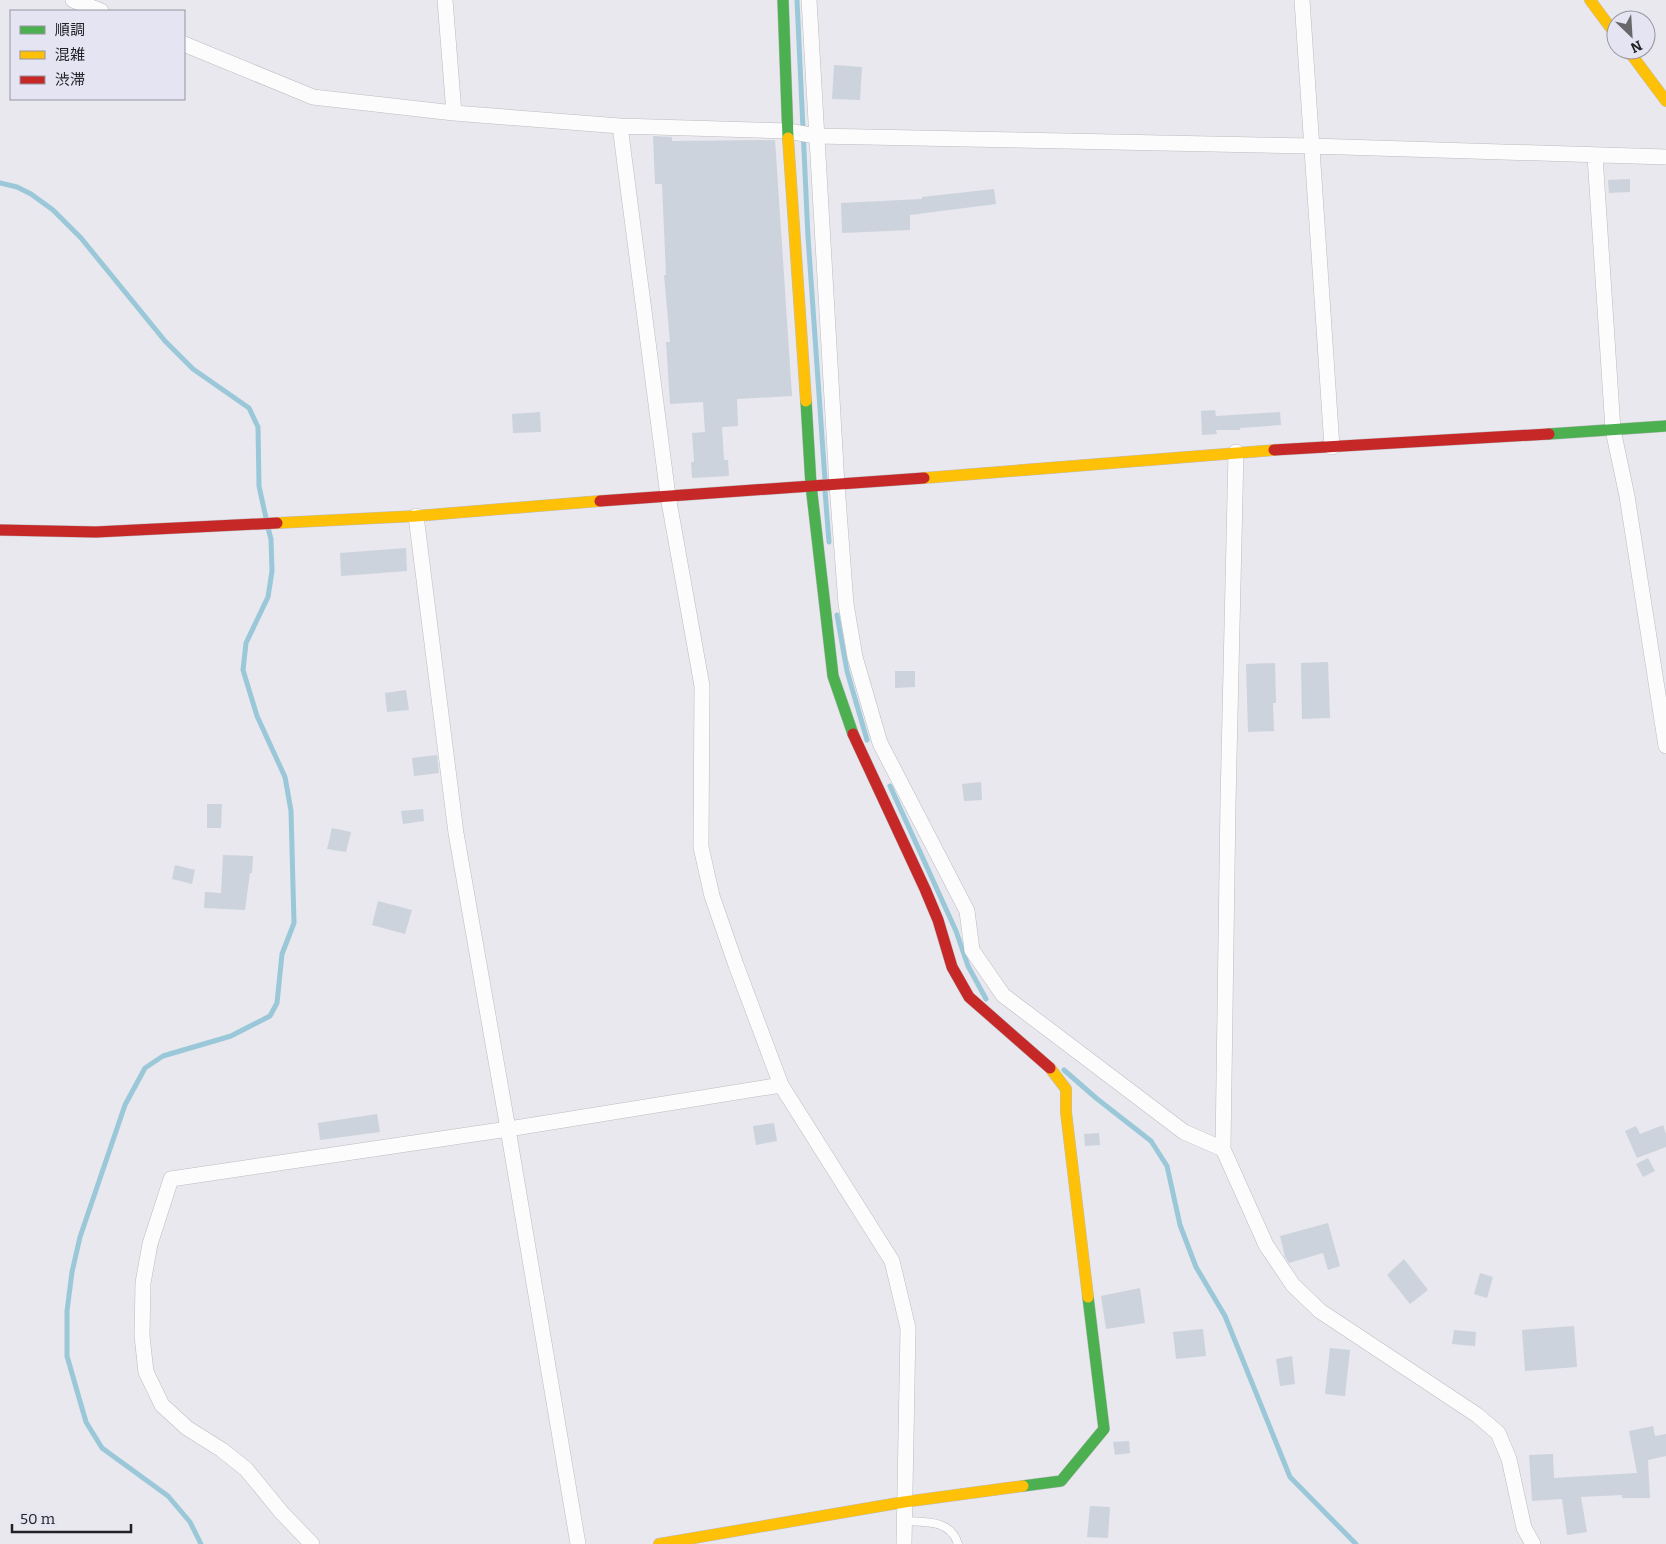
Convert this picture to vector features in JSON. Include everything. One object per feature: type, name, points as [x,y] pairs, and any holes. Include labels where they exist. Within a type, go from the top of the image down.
[{"type":"street","points":[[73,0],[98,10]]},
{"type":"street","points":[[445,0],[454,113]]},
{"type":"street","points":[[658,1544],[904,1502],[1061,1481],[1104,1429],[1066,1112],[1066,1089],[1052,1070],[969,997],[952,967],[938,920],[853,734],[833,676],[811,485],[788,131],[783,0]]},
{"type":"street","points":[[808,0],[837,485],[846,604],[855,657],[880,743],[967,911],[972,950],[1003,995],[1184,1132],[1223,1148]]},
{"type":"street","points":[[1302,0],[1332,447]]},
{"type":"street","points":[[1590,0],[1606,22]]},
{"type":"street","points":[[185,44],[313,97],[454,113],[620,126],[788,131],[816,136],[1312,146],[1666,157]]},
{"type":"street","points":[[1635,60],[1666,101]]},
{"type":"street","points":[[620,126],[668,496],[702,686],[701,847],[712,896],[781,1085],[892,1261],[908,1328],[904,1544]]},
{"type":"street","points":[[1595,156],[1613,430],[1627,496],[1666,746]]},
{"type":"street","points":[[0,530],[96,532],[416,516],[811,485],[837,485],[1236,452],[1666,426]]},
{"type":"street","points":[[1236,452],[1228,792],[1223,1148],[1266,1245],[1293,1285],[1320,1311],[1477,1415],[1498,1433],[1509,1459],[1524,1528],[1532,1544]]},
{"type":"street","points":[[416,516],[456,833],[578,1544]]},
{"type":"street","points":[[312,1544],[282,1513],[246,1470],[222,1450],[187,1428],[162,1405],[146,1372],[142,1336],[143,1283],[150,1244],[171,1178],[781,1085]]},
{"type":"lane","points":[[904,1521],[933,1522],[950,1528],[958,1544]]},
{"type":"building","points":[[834,65],[862,67],[860,100],[832,99]]},
{"type":"building","points":[[653,136],[672,137],[672,141],[775,140],[792,396],[737,399],[738,426],[722,427],[724,460],[728,460],[729,476],[692,478],[691,462],[694,462],[692,433],[705,432],[703,402],[670,404],[666,342],[670,342],[664,275],[666,275],[662,184],[655,184]]},
{"type":"building","points":[[1630,179],[1630,192],[1609,193],[1608,180]]},
{"type":"building","points":[[994,189],[996,204],[910,215],[910,230],[842,233],[841,203],[922,199],[922,197]]},
{"type":"building","points":[[1215,410],[1216,416],[1280,412],[1281,425],[1240,428],[1240,430],[1216,430],[1217,434],[1202,435],[1201,411]]},
{"type":"building","points":[[540,412],[541,432],[513,433],[512,414]]},
{"type":"building","points":[[406,548],[407,571],[341,576],[340,553]]},
{"type":"building","points":[[1328,662],[1330,718],[1302,719],[1301,663]]},
{"type":"building","points":[[1275,663],[1276,703],[1273,703],[1274,731],[1248,732],[1246,664]]},
{"type":"building","points":[[895,671],[915,671],[915,687],[895,688]]},
{"type":"building","points":[[406,690],[409,710],[387,712],[385,693]]},
{"type":"building","points":[[437,755],[439,773],[414,776],[412,758]]},
{"type":"building","points":[[981,782],[982,800],[964,801],[962,784]]},
{"type":"building","points":[[207,804],[222,804],[221,828],[207,828]]},
{"type":"building","points":[[423,809],[424,821],[403,824],[401,811]]},
{"type":"building","points":[[332,828],[351,832],[346,852],[327,849]]},
{"type":"building","points":[[223,855],[253,856],[252,873],[250,873],[245,910],[204,908],[205,892],[221,893]]},
{"type":"building","points":[[175,865],[195,870],[192,884],[172,879]]},
{"type":"building","points":[[378,901],[412,910],[405,934],[372,925]]},
{"type":"building","points":[[377,1114],[380,1132],[320,1140],[318,1123]]},
{"type":"building","points":[[774,1123],[777,1141],[756,1145],[753,1126]]},
{"type":"building","points":[[1663,1125],[1666,1134],[1666,1147],[1637,1158],[1625,1131],[1636,1126],[1640,1134]]},
{"type":"building","points":[[1099,1133],[1100,1145],[1085,1146],[1084,1134]]},
{"type":"building","points":[[1648,1158],[1655,1171],[1643,1177],[1636,1164]]},
{"type":"building","points":[[1328,1223],[1340,1266],[1328,1270],[1323,1253],[1289,1263],[1285,1257],[1280,1236]]},
{"type":"building","points":[[1404,1259],[1428,1290],[1410,1304],[1387,1275]]},
{"type":"building","points":[[1480,1273],[1493,1277],[1487,1298],[1474,1294]]},
{"type":"building","points":[[1140,1288],[1145,1323],[1106,1329],[1101,1296]]},
{"type":"building","points":[[1574,1326],[1577,1367],[1525,1371],[1522,1330]]},
{"type":"building","points":[[1203,1329],[1206,1356],[1176,1359],[1173,1332]]},
{"type":"building","points":[[1454,1330],[1476,1332],[1475,1346],[1452,1344]]},
{"type":"building","points":[[1330,1348],[1350,1350],[1345,1396],[1325,1394]]},
{"type":"building","points":[[1292,1356],[1295,1384],[1280,1386],[1276,1359]]},
{"type":"building","points":[[1653,1426],[1655,1436],[1666,1434],[1666,1456],[1648,1460],[1650,1498],[1622,1498],[1622,1495],[1581,1497],[1587,1532],[1567,1535],[1562,1499],[1532,1501],[1529,1455],[1553,1454],[1554,1478],[1637,1473],[1629,1431]]},
{"type":"building","points":[[1129,1441],[1130,1453],[1115,1455],[1113,1442]]},
{"type":"building","points":[[1090,1506],[1110,1507],[1108,1538],[1087,1537]]},
{"type":"waterway","points":[[797,0],[808,237],[825,480]]},
{"type":"waterway","points":[[0,183],[17,187],[31,194],[53,210],[81,238],[165,341],[193,369],[249,408],[258,427],[259,486],[266,518]]},
{"type":"waterway","points":[[825,491],[829,542]]},
{"type":"waterway","points":[[201,1544],[190,1522],[168,1496],[102,1448],[86,1422],[67,1356],[67,1311],[72,1272],[80,1237],[125,1105],[145,1068],[163,1056],[231,1036],[270,1016],[277,1003],[282,954],[294,923],[291,811],[285,777],[257,716],[243,670],[246,643],[268,597],[272,571],[271,539],[268,528]]},
{"type":"waterway","points":[[837,615],[847,671],[867,740]]},
{"type":"waterway","points":[[890,786],[956,931],[968,966],[986,999]]},
{"type":"waterway","points":[[1064,1070],[1151,1141],[1167,1166],[1180,1225],[1196,1267],[1225,1316],[1290,1477],[1356,1544]]},
{"type":"traffic: fast","points":[[783,0],[788,138]]},
{"type":"traffic: fast","points":[[806,401],[811,485],[833,676],[853,734]]},
{"type":"traffic: fast","points":[[1549,434],[1666,426]]},
{"type":"traffic: fast","points":[[1023,1486],[1061,1481],[1104,1429],[1088,1297]]},
{"type":"traffic: slow","points":[[1590,0],[1606,22]]},
{"type":"traffic: slow","points":[[1635,60],[1666,101]]},
{"type":"traffic: slow","points":[[788,138],[806,401]]},
{"type":"traffic: slow","points":[[924,478],[1274,450]]},
{"type":"traffic: slow","points":[[277,523],[416,516],[600,501]]},
{"type":"traffic: slow","points":[[1050,1068],[1066,1089],[1066,1112],[1088,1297]]},
{"type":"traffic: slow","points":[[659,1544],[904,1502],[1023,1486]]},
{"type":"traffic: jam","points":[[1274,450],[1549,434]]},
{"type":"traffic: jam","points":[[600,501],[924,478]]},
{"type":"traffic: jam","points":[[0,530],[96,532],[277,523]]},
{"type":"traffic: jam","points":[[853,734],[925,889],[938,920],[952,967],[969,997],[1050,1068]]}]
